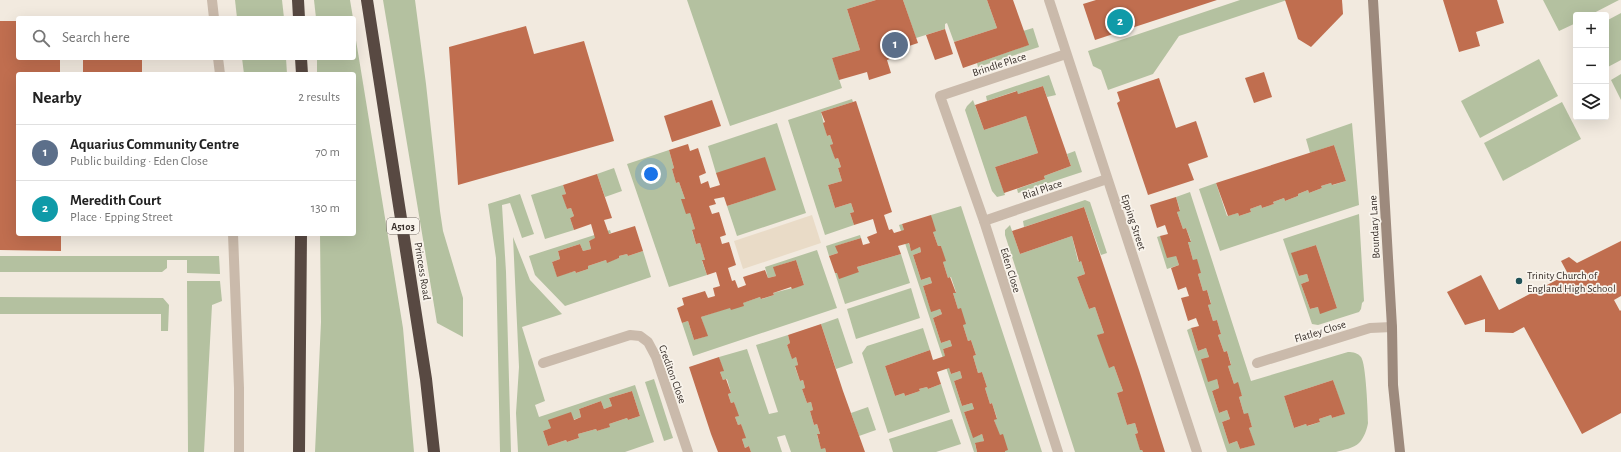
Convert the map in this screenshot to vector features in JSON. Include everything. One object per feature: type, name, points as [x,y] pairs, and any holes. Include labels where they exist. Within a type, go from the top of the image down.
[{"type":"highway","points":[[298,0],[299,16]]},
{"type":"highway","name":"Princess Road","points":[[367,0],[426,379],[434,452]]},
{"type":"highway","points":[[301,60],[302,72]]},
{"type":"highway","points":[[298,452],[301,236]]},
{"type":"street","points":[[212,0],[214,16]]},
{"type":"street","name":"Epping Street","points":[[1048,0],[1197,452]]},
{"type":"street","name":"Boundary Lane","points":[[1373,0],[1394,385],[1400,452]]},
{"type":"street","name":"Brindle Place","points":[[940,96],[1066,54]]},
{"type":"street","points":[[218,60],[220,72]]},
{"type":"street","name":"Eden Close","points":[[940,96],[984,221],[1058,452]]},
{"type":"street","name":"Rial Place","points":[[984,221],[1107,179]]},
{"type":"street","points":[[233,236],[239,388],[239,452]]},
{"type":"street","name":"Flatley Close","points":[[1256,363],[1370,328],[1392,327]]},
{"type":"street","name":"Crediton Close","points":[[543,364],[630,336],[640,336],[648,342],[656,357],[688,452]]},
{"type":"green space","points":[[235,0],[282,0],[284,16],[237,16]]},
{"type":"green space","points":[[314,0],[350,0],[353,16],[316,16]]},
{"type":"green space","points":[[383,0],[415,0],[443,231],[463,298],[463,337],[437,323]]},
{"type":"green space","points":[[687,0],[876,0],[847,9],[860,50],[832,58],[842,88],[730,126]]},
{"type":"green space","points":[[903,0],[987,0],[997,28],[954,42],[947,23],[945,24],[945,29],[916,38]]},
{"type":"green space","points":[[1240,0],[1287,0],[1179,36],[1153,74],[1108,90],[1101,70],[1093,66],[1088,51]]},
{"type":"green space","points":[[1543,0],[1619,0],[1596,12],[1573,12],[1573,24],[1559,31]]},
{"type":"green space","points":[[1621,13],[1621,60],[1609,66],[1609,48],[1609,19]]},
{"type":"green space","points":[[1033,28],[1039,47],[978,67],[977,63],[1028,45],[1023,31]]},
{"type":"green space","points":[[356,40],[403,328],[414,452],[315,452],[321,322],[320,236],[356,236],[356,72],[317,72],[317,60],[356,60]]},
{"type":"green space","points":[[1539,59],[1558,96],[1480,138],[1461,101]]},
{"type":"green space","points":[[242,60],[286,60],[287,72],[244,72]]},
{"type":"green space","points":[[1621,74],[1621,100],[1611,80]]},
{"type":"green space","points":[[1049,75],[1056,95],[1047,97],[1043,86],[1018,94],[1016,91],[987,101],[986,96]]},
{"type":"green space","points":[[852,99],[853,102],[821,112],[827,136],[830,135],[833,144],[831,145],[835,159],[838,158],[841,167],[838,168],[842,181],[828,185],[835,208],[851,203],[854,212],[850,213],[854,225],[825,235],[788,120]]},
{"type":"green space","points":[[973,100],[984,130],[1026,116],[1038,153],[995,167],[1005,195],[997,197],[992,191],[965,110]]},
{"type":"green space","points":[[1562,102],[1581,139],[1503,181],[1484,143]]},
{"type":"green space","points":[[777,123],[806,213],[737,236],[727,206],[775,190],[716,173],[708,146]]},
{"type":"green space","points":[[1352,123],[1359,205],[1220,251],[1199,189],[1216,183],[1227,216],[1238,213],[1239,216],[1251,212],[1250,209],[1261,205],[1262,208],[1274,204],[1273,202],[1284,198],[1285,201],[1298,196],[1298,194],[1308,190],[1309,193],[1322,188],[1321,186],[1331,183],[1333,185],[1346,181],[1334,145],[1310,153],[1306,139]]},
{"type":"green space","points":[[669,150],[676,183],[679,182],[685,199],[682,199],[690,213],[695,229],[692,231],[696,244],[700,243],[705,260],[702,261],[707,275],[669,287],[627,164]]},
{"type":"green space","points":[[1075,151],[1082,172],[1018,193],[1017,189],[1045,179],[1044,176],[1071,166],[1067,154]]},
{"type":"green space","points":[[614,168],[622,191],[605,197],[597,174]]},
{"type":"green space","points":[[563,185],[566,194],[563,195],[567,209],[571,208],[574,216],[570,218],[574,230],[545,239],[531,195]]},
{"type":"green space","points":[[1190,192],[1251,381],[1348,352],[1355,353],[1361,357],[1363,361],[1365,378],[1368,423],[1364,436],[1357,445],[1336,452],[1227,452],[1187,330],[1191,328],[1198,351],[1206,348],[1209,357],[1201,359],[1217,379],[1219,388],[1212,391],[1219,413],[1227,410],[1230,419],[1222,422],[1229,444],[1237,441],[1240,449],[1254,445],[1249,428],[1252,427],[1248,414],[1244,414],[1239,397],[1242,396],[1237,383],[1234,384],[1228,366],[1231,364],[1227,351],[1224,352],[1218,335],[1221,334],[1217,320],[1213,321],[1208,305],[1211,303],[1207,290],[1203,291],[1198,274],[1201,273],[1193,260],[1188,242],[1191,241],[1186,228],[1183,229],[1177,212],[1180,210],[1176,197]],"holes":[[[1333,380],[1344,414],[1332,418],[1331,415],[1319,419],[1320,422],[1294,428],[1284,396]]]},
{"type":"green space","points":[[520,194],[534,234],[522,238],[510,203],[502,205],[506,272],[511,452],[500,452],[496,258],[488,204]]},
{"type":"green space","points":[[1085,200],[1090,202],[1107,253],[1101,255],[1084,207],[1024,227],[1023,221]]},
{"type":"green space","points":[[961,206],[1042,452],[1005,452],[994,420],[997,418],[992,403],[990,404],[985,388],[987,387],[982,372],[978,373],[973,356],[976,355],[971,340],[968,341],[953,293],[956,292],[951,277],[948,278],[943,262],[945,261],[941,246],[938,246],[933,232],[931,215]]},
{"type":"green space","points":[[1359,214],[1364,301],[1359,312],[1318,325],[1312,324],[1283,239]],"holes":[[[1316,245],[1337,308],[1318,307],[1310,309],[1301,284],[1309,281],[1307,274],[1299,276],[1292,253]]]},
{"type":"green space","points":[[902,224],[911,250],[920,247],[921,252],[913,255],[921,280],[930,277],[932,283],[923,286],[931,311],[940,309],[942,314],[933,318],[941,343],[950,340],[952,346],[943,349],[951,374],[960,371],[962,378],[954,381],[962,406],[972,403],[974,409],[964,412],[973,437],[982,434],[984,441],[975,444],[977,452],[974,452],[899,225]]},
{"type":"green space","points":[[1010,225],[1020,254],[1072,236],[1078,261],[1081,261],[1085,274],[1077,277],[1089,309],[1095,307],[1104,333],[1098,335],[1109,367],[1114,366],[1123,391],[1117,393],[1127,425],[1135,423],[1138,433],[1135,434],[1140,449],[1143,452],[1075,452],[1005,235],[1005,230]]},
{"type":"green space","points":[[610,230],[611,233],[589,241],[591,249],[583,251],[580,244],[558,251],[560,259],[552,262],[557,276],[575,271],[576,273],[588,269],[588,266],[606,260],[607,262],[619,258],[619,256],[627,254],[628,256],[643,251],[651,277],[565,306],[535,275],[529,256]]},
{"type":"green space","points":[[860,235],[861,238],[836,246],[838,253],[829,256],[826,246]]},
{"type":"green space","points":[[1160,236],[1176,256],[1179,265],[1167,269],[1157,237]]},
{"type":"green space","points":[[513,237],[530,280],[562,314],[522,327],[545,401],[535,405],[539,417],[635,385],[654,442],[625,452],[518,452],[516,413],[519,367]],"holes":[[[632,391],[640,416],[628,420],[627,418],[609,424],[609,427],[597,431],[596,429],[578,434],[579,438],[567,442],[566,440],[548,446],[543,431],[581,417],[579,409],[601,401],[604,409],[612,406],[609,398]]]},
{"type":"green space","points":[[817,250],[837,308],[693,356],[682,323],[688,321],[694,340],[707,336],[701,317],[760,297],[762,299],[774,295],[773,293],[804,285],[796,260],[774,267],[776,276],[768,278],[765,267]]},
{"type":"green space","points":[[901,254],[910,283],[845,304],[835,273],[859,272],[857,267]]},
{"type":"green space","points":[[0,256],[219,256],[220,274],[187,273],[187,260],[167,260],[167,268],[162,272],[0,272]]},
{"type":"green space","points":[[187,281],[220,281],[222,301],[212,305],[204,452],[188,452]]},
{"type":"green space","points":[[911,288],[920,318],[856,339],[847,309]]},
{"type":"green space","points":[[0,297],[163,298],[169,305],[168,331],[161,331],[161,314],[0,314]]},
{"type":"green space","points":[[838,318],[853,363],[836,369],[821,324]]},
{"type":"green space","points":[[923,328],[930,350],[885,366],[895,396],[904,393],[905,396],[920,391],[919,389],[927,387],[928,389],[941,384],[950,412],[888,433],[862,353],[867,346]]},
{"type":"green space","points":[[788,335],[790,343],[787,345],[792,358],[796,357],[798,365],[795,367],[800,381],[803,380],[805,388],[802,389],[807,403],[811,402],[813,410],[810,411],[814,425],[817,424],[820,434],[817,435],[821,448],[825,448],[826,452],[791,452],[785,435],[777,437],[782,452],[751,452],[749,446],[745,448],[742,439],[745,438],[741,424],[738,425],[735,417],[738,416],[734,402],[731,403],[728,394],[731,393],[727,379],[723,380],[720,372],[723,371],[719,357],[747,349],[769,414],[778,412],[756,345]]},
{"type":"green space","points":[[654,379],[673,438],[664,441],[645,382]]},
{"type":"green space","points":[[868,407],[876,430],[859,436],[851,413]]},
{"type":"green space","points":[[952,419],[961,444],[936,452],[893,452],[889,439]]},
{"type":"shaded area","points":[[812,215],[821,243],[743,269],[734,241]]},
{"type":"building","points":[[876,0],[903,0],[918,43],[891,52],[893,58],[887,60],[891,73],[869,80],[867,72],[839,80],[832,58],[860,50],[847,9]]},
{"type":"building","points":[[987,0],[1013,0],[1029,45],[963,68],[954,42],[997,28]]},
{"type":"building","points":[[1096,0],[1217,0],[1095,40],[1083,4]]},
{"type":"building","points":[[1285,0],[1342,0],[1343,14],[1311,47],[1298,39]]},
{"type":"building","points":[[1443,0],[1497,0],[1504,23],[1476,32],[1480,46],[1459,52]]},
{"type":"building","points":[[0,21],[16,21],[16,60],[60,60],[60,72],[16,72],[16,236],[61,236],[61,251],[0,250]]},
{"type":"building","points":[[526,26],[534,54],[584,41],[614,141],[458,185],[449,47]]},
{"type":"building","points":[[945,29],[953,54],[935,60],[926,35]]},
{"type":"building","points":[[83,60],[142,60],[142,72],[83,72]]},
{"type":"building","points":[[1264,72],[1272,97],[1254,103],[1245,78]]},
{"type":"building","points":[[1159,78],[1176,128],[1196,121],[1208,157],[1188,164],[1194,180],[1148,195],[1117,103],[1120,101],[1117,92]]},
{"type":"building","points":[[1043,86],[1071,166],[1044,176],[1045,179],[1004,193],[995,167],[1038,153],[1026,116],[984,130],[975,105],[1017,91],[1018,94]]},
{"type":"building","points":[[712,100],[721,126],[672,142],[664,116]]},
{"type":"building","points":[[856,101],[892,212],[884,215],[889,230],[892,229],[894,233],[904,230],[902,224],[931,215],[936,231],[933,232],[938,246],[941,246],[946,261],[943,262],[948,278],[950,277],[956,293],[953,293],[958,309],[961,308],[966,324],[963,325],[968,341],[971,340],[976,355],[973,356],[978,373],[982,372],[987,387],[985,388],[990,404],[992,403],[997,419],[994,420],[1000,435],[1003,434],[1008,450],[1005,452],[977,452],[975,443],[984,441],[982,434],[973,438],[964,412],[974,409],[972,403],[962,406],[954,381],[962,378],[960,371],[951,374],[949,368],[937,372],[941,384],[928,389],[927,387],[919,389],[920,391],[905,396],[904,393],[895,396],[885,366],[930,350],[933,360],[945,356],[943,349],[952,346],[950,340],[941,343],[933,318],[942,314],[940,309],[931,312],[923,286],[932,283],[930,277],[921,280],[913,255],[921,252],[920,247],[911,251],[909,243],[898,246],[901,254],[857,267],[859,272],[839,279],[837,273],[835,273],[829,256],[838,253],[835,246],[861,238],[863,245],[870,243],[867,237],[877,233],[873,219],[854,225],[850,213],[854,212],[851,203],[835,208],[828,185],[842,181],[838,168],[841,167],[838,158],[835,159],[830,145],[833,144],[830,135],[827,136],[823,123],[825,122],[821,112]]},
{"type":"building","points":[[688,144],[690,151],[698,148],[706,173],[699,176],[701,184],[708,181],[710,188],[720,185],[716,173],[765,157],[776,190],[727,206],[724,197],[714,199],[716,204],[709,206],[712,214],[719,212],[726,235],[720,237],[722,244],[729,242],[736,265],[728,268],[732,281],[735,280],[738,288],[746,285],[743,277],[765,270],[768,278],[776,276],[773,267],[796,260],[804,285],[792,289],[791,287],[761,299],[760,297],[743,303],[744,306],[731,310],[730,308],[701,317],[708,336],[694,340],[688,321],[682,323],[677,308],[684,305],[682,298],[705,291],[708,298],[715,296],[713,288],[720,286],[716,272],[707,275],[702,260],[705,260],[700,243],[696,244],[692,230],[695,229],[690,213],[686,214],[681,199],[685,199],[679,182],[676,183],[672,169],[674,168],[669,150]]},
{"type":"building","points":[[1334,145],[1346,181],[1321,186],[1322,188],[1309,193],[1308,190],[1298,194],[1298,196],[1285,201],[1284,198],[1273,202],[1274,204],[1262,208],[1261,205],[1250,209],[1251,212],[1239,216],[1238,213],[1228,216],[1216,183]]},
{"type":"building","points":[[597,174],[612,218],[604,220],[609,234],[635,226],[643,251],[628,256],[627,254],[619,256],[619,258],[607,263],[606,260],[588,266],[588,269],[576,273],[575,271],[557,277],[552,262],[560,259],[558,251],[580,244],[583,251],[591,249],[589,241],[595,238],[591,224],[574,230],[570,218],[574,216],[571,208],[567,209],[562,195],[566,194],[563,185]]},
{"type":"building","points":[[1176,197],[1180,211],[1177,212],[1183,229],[1186,228],[1191,242],[1188,242],[1193,260],[1197,259],[1201,273],[1198,274],[1203,291],[1207,290],[1211,304],[1208,305],[1213,321],[1217,320],[1221,334],[1218,335],[1224,352],[1227,351],[1231,365],[1228,366],[1234,384],[1238,382],[1242,396],[1239,397],[1244,414],[1248,413],[1252,427],[1249,428],[1255,445],[1240,449],[1237,441],[1229,444],[1222,422],[1230,419],[1227,410],[1219,413],[1212,391],[1219,388],[1217,379],[1208,382],[1201,359],[1209,357],[1206,348],[1198,351],[1191,328],[1199,326],[1196,318],[1188,321],[1181,298],[1189,296],[1186,287],[1178,290],[1171,268],[1179,265],[1176,256],[1167,258],[1160,236],[1168,234],[1165,225],[1157,228],[1150,205]]},
{"type":"building","points":[[1084,207],[1165,452],[1143,452],[1140,450],[1135,434],[1138,433],[1135,423],[1127,425],[1117,393],[1123,391],[1114,366],[1109,368],[1097,335],[1104,333],[1095,307],[1089,309],[1077,277],[1085,274],[1081,261],[1079,262],[1072,236],[1020,254],[1012,231]]},
{"type":"building","points":[[1621,241],[1621,296],[1614,300],[1620,311],[1621,310],[1621,413],[1582,434],[1524,327],[1513,333],[1485,332],[1485,319],[1465,325],[1447,292],[1481,275],[1499,310],[1568,274],[1561,261],[1569,257],[1577,263]]},
{"type":"building","points":[[1316,245],[1337,308],[1320,314],[1318,307],[1310,309],[1301,284],[1309,281],[1307,274],[1299,276],[1291,253]]},
{"type":"building","points":[[821,324],[865,452],[826,452],[825,448],[821,449],[817,434],[820,434],[817,424],[814,425],[810,411],[813,410],[811,402],[807,403],[802,389],[805,388],[803,380],[800,381],[795,366],[798,365],[796,357],[792,359],[787,345],[790,343],[788,335]]},
{"type":"building","points":[[719,357],[724,371],[720,372],[723,380],[726,379],[731,393],[728,394],[731,403],[734,402],[739,416],[735,417],[738,425],[741,424],[746,438],[742,439],[745,448],[749,446],[751,452],[718,452],[711,434],[689,367]]},
{"type":"building","points":[[1333,380],[1345,414],[1332,418],[1331,415],[1319,419],[1320,422],[1294,428],[1284,396]]},
{"type":"building","points":[[632,391],[640,416],[628,420],[627,418],[609,424],[610,427],[578,434],[579,438],[567,442],[566,440],[548,446],[543,431],[551,428],[548,420],[571,412],[574,420],[581,417],[579,409],[601,401],[604,409],[612,406],[609,398]]},
{"type":"place","name":"Meredith Court","points":[[1120,22]]},
{"type":"place","name":"Aquarius Community Centre","points":[[895,45]]},
{"type":"place","name":"Trinity Church of England High School","points":[[1519,281]]}]
